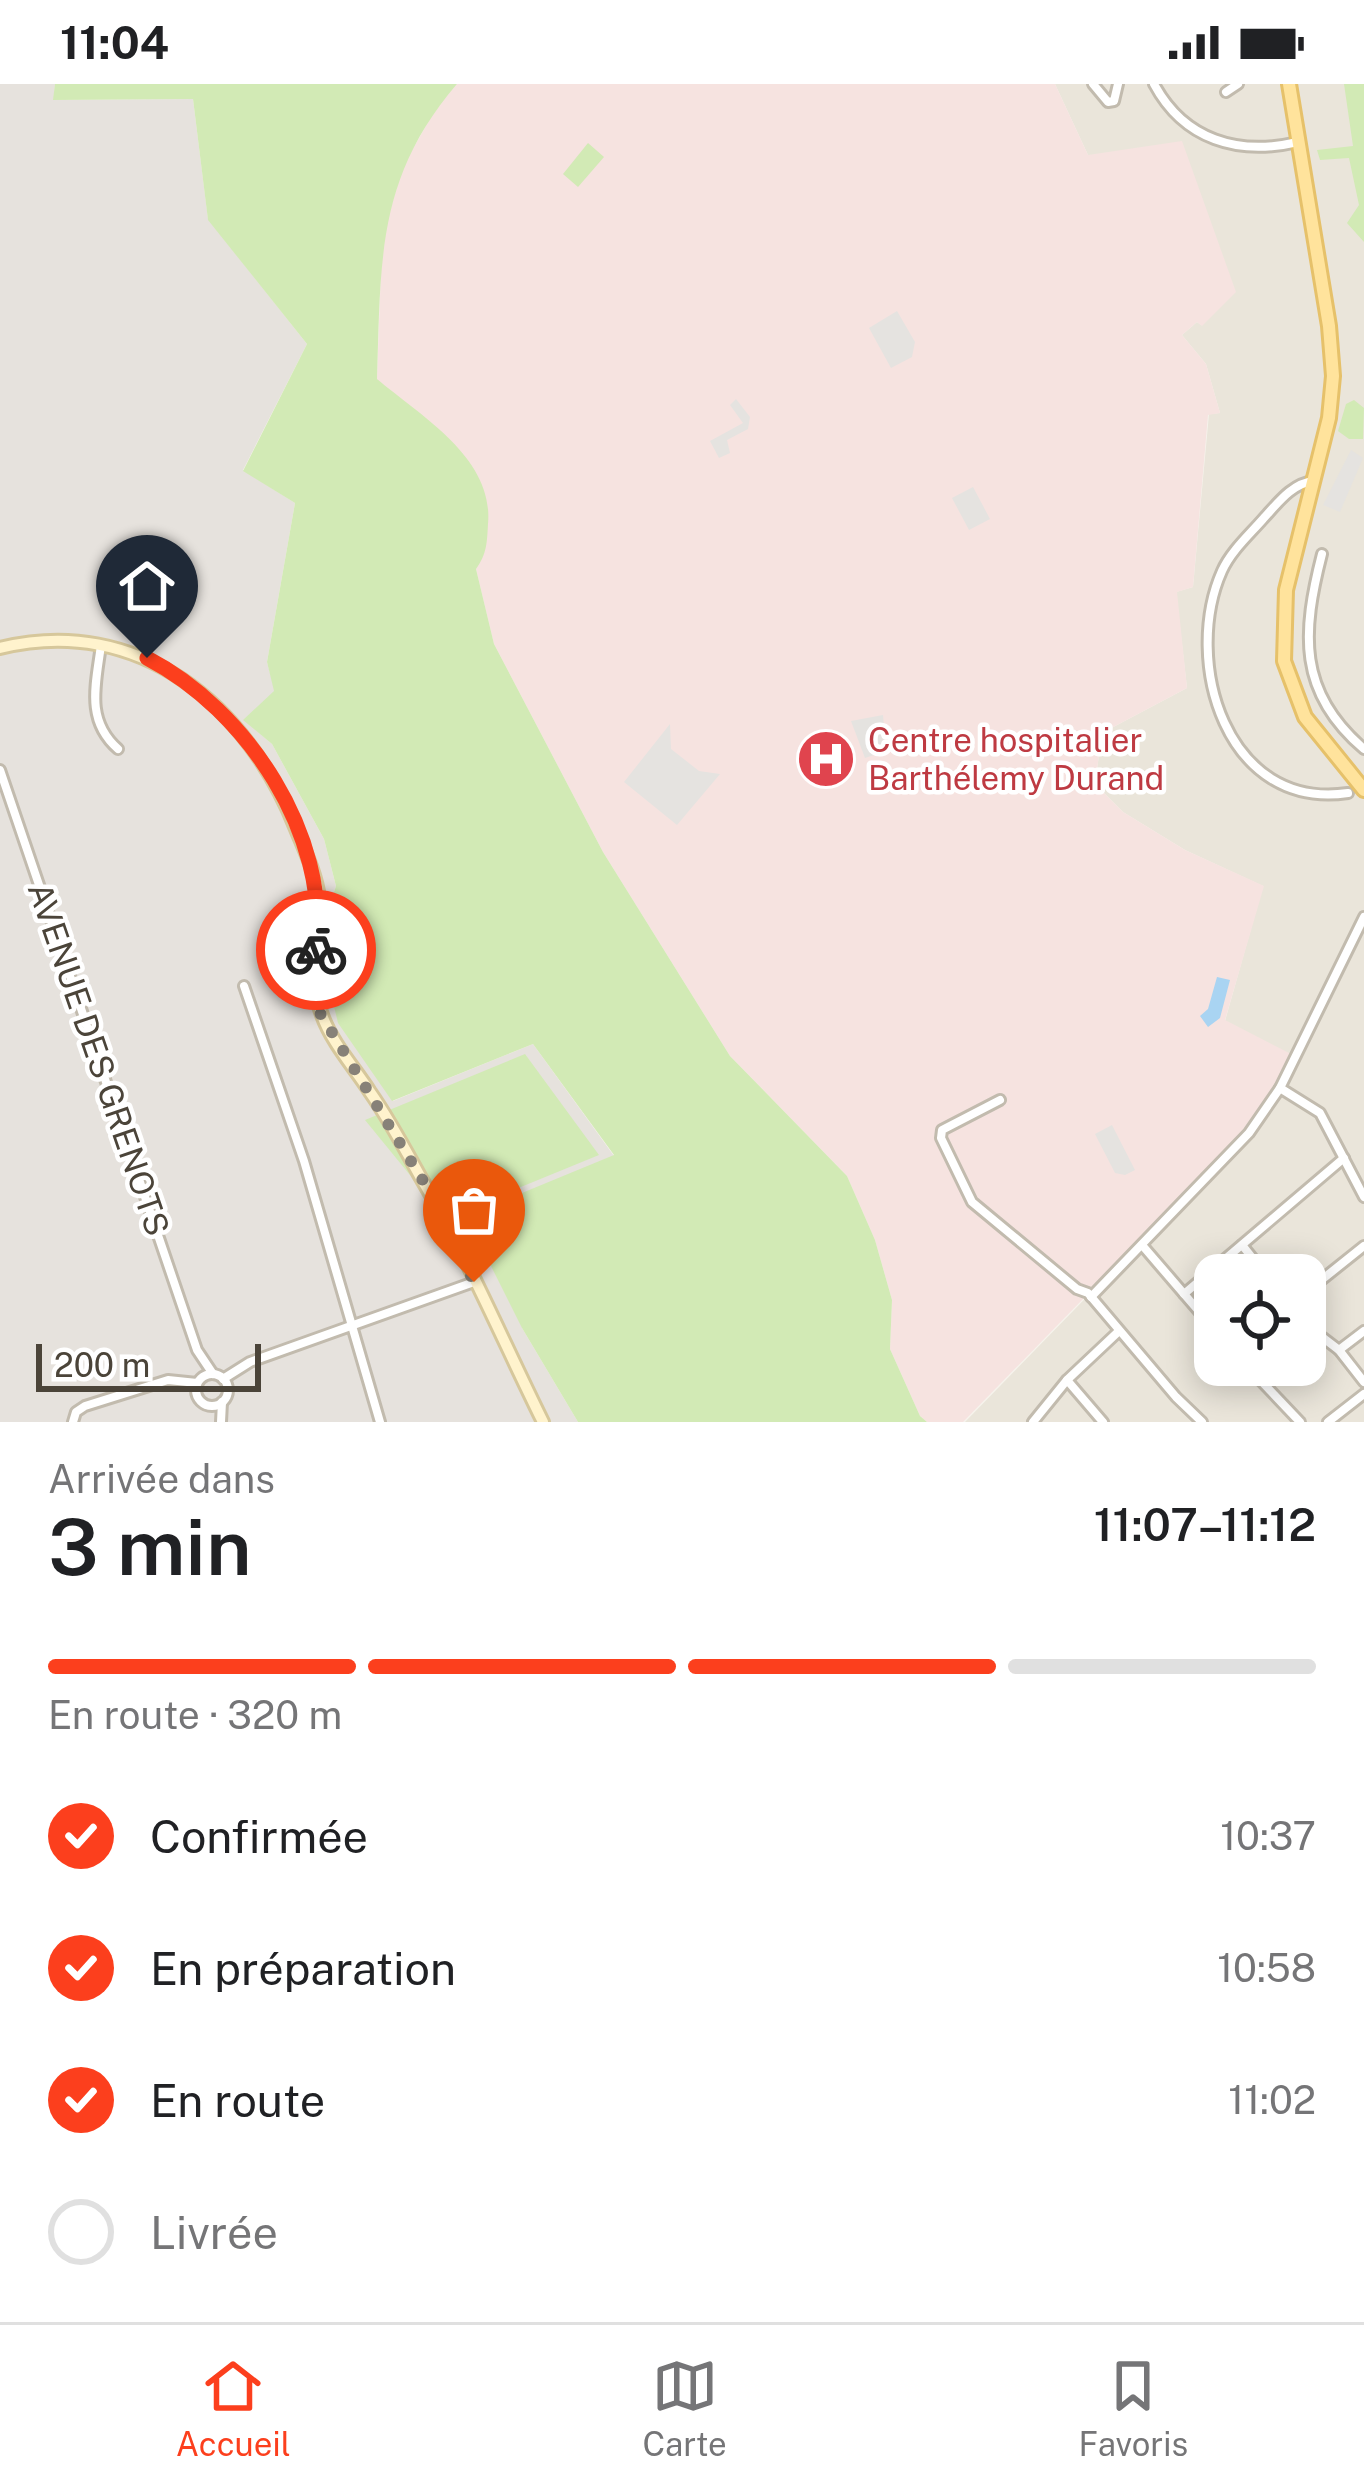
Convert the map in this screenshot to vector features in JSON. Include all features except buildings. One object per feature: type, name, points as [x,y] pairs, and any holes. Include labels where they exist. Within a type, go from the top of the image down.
[{"type":"main road","points":[[1288,84],[1333,357],[1329,418],[1286,590],[1283,661],[1305,717],[1364,790]]},
{"type":"main road","points":[[0,648],[47,640],[101,645],[147,658],[197,689],[235,728],[274,784],[304,848],[319,898],[314,970],[320,1013],[425,1184],[543,1422]]},
{"type":"street","points":[[1093,84],[1103,100],[1114,101],[1118,84]]},
{"type":"street","points":[[1154,84],[1172,113],[1213,140],[1252,148],[1298,142]]},
{"type":"street","points":[[1226,92],[1238,84]]},
{"type":"street","points":[[1314,481],[1289,492],[1225,565],[1207,646],[1219,711],[1254,766],[1287,785],[1348,793]]},
{"type":"street","points":[[1322,554],[1307,626],[1312,672],[1328,709],[1364,749]]},
{"type":"street","points":[[101,645],[93,698],[104,737],[118,749]]},
{"type":"street","name":"AVENUE DES GRENOTS","points":[[0,770],[196,1349],[198,1381]]},
{"type":"street","points":[[1091,1297],[1245,1138],[1280,1088],[1364,917]]},
{"type":"street","points":[[244,986],[304,1161],[380,1422]]},
{"type":"street","points":[[1280,1088],[1320,1113],[1364,1197]]},
{"type":"street","points":[[1000,1100],[942,1130],[941,1138],[966,1196],[1091,1297],[1202,1422]]},
{"type":"street","points":[[1184,1294],[1344,1158]]},
{"type":"street","points":[[1142,1244],[1194,1306]]},
{"type":"street","points":[[1242,1245],[1249,1254]]},
{"type":"street","points":[[1326,1276],[1364,1246]]},
{"type":"street","points":[[223,1379],[236,1367],[474,1282]]},
{"type":"street","points":[[1034,1422],[1067,1380],[1119,1331]]},
{"type":"street","points":[[1339,1350],[1364,1331]]},
{"type":"street","points":[[1326,1340],[1364,1382]]},
{"type":"street","name":"AVENUE DES GRENOTS","points":[[196,1349],[213,1374]]},
{"type":"street","points":[[73,1422],[85,1406],[168,1380],[198,1381],[213,1374],[223,1379],[228,1392],[220,1422]]},
{"type":"street","points":[[1067,1380],[1103,1422]]},
{"type":"street","points":[[196,1396],[198,1381]]},
{"type":"street","points":[[182,1383],[220,1422]]},
{"type":"street","points":[[1266,1386],[1300,1422]]},
{"type":"street","points":[[1328,1422],[1364,1394]]},
{"type":"street","points":[[208,1406],[222,1402]]},
{"type":"shaded area","points":[[0,84],[55,84],[54,100],[193,99],[208,219],[307,344],[243,470],[295,503],[267,662],[275,691],[244,720],[272,744],[324,839],[336,886],[318,940],[393,1101],[533,1044],[614,1156],[522,1328],[578,1422],[0,1422]]},
{"type":"shaded area","name":"Centre hospitalier Barthélemy Durand","points":[[457,84],[1055,84],[1088,155],[1182,141],[1236,292],[1202,326],[1197,322],[1182,335],[1206,364],[1220,413],[1208,415],[1193,587],[1177,592],[1187,688],[1102,733],[1095,784],[1123,812],[1185,850],[1264,886],[1225,1020],[1291,1054],[1274,1089],[1239,1139],[963,1422],[927,1422],[920,1416],[890,1349],[892,1300],[875,1240],[847,1176],[730,1056],[603,852],[494,644],[476,569],[377,379],[382,240],[402,168],[436,108]]},
{"type":"shaded area","points":[[1055,84],[1364,84],[1364,1422],[965,1422],[1223,1157],[1274,1089],[1225,1021],[1263,886],[1185,850],[1123,812],[1095,784],[1102,733],[1187,688],[1176,592],[1193,587],[1209,414],[1220,413],[1206,364],[1182,335],[1197,322],[1201,325],[1088,155]]},
{"type":"shaded area","points":[[897,311],[915,342],[912,357],[891,368],[869,328]]},
{"type":"shaded area","points":[[736,399],[750,417],[748,429],[727,440],[730,453],[719,458],[710,441],[743,423],[730,405]]},
{"type":"shaded area","points":[[1351,450],[1363,458],[1340,512],[1323,505]]},
{"type":"shaded area","points":[[973,487],[990,519],[969,530],[952,498]]},
{"type":"shaded area","points":[[883,715],[886,751],[865,758],[851,721]]},
{"type":"shaded area","points":[[670,724],[671,749],[699,771],[720,774],[677,825],[624,782]]},
{"type":"shaded area","points":[[1112,1125],[1135,1170],[1125,1175],[1115,1173],[1095,1134]]},
{"type":"green space","points":[[55,84],[457,84],[430,119],[397,188],[383,259],[377,379],[452,441],[480,479],[488,524],[487,542],[476,569],[494,644],[603,852],[730,1056],[847,1176],[875,1240],[892,1300],[890,1349],[927,1422],[578,1422],[522,1328],[466,1216],[614,1155],[533,1044],[392,1101],[338,1023],[318,940],[336,886],[324,839],[272,744],[243,720],[274,691],[267,662],[295,503],[243,471],[307,344],[208,220],[193,99],[53,100]]},
{"type":"green space","points":[[1344,84],[1364,84],[1364,242],[1347,223],[1359,205],[1349,158],[1320,160],[1317,150],[1353,146]]},
{"type":"green space","points":[[588,143],[604,157],[578,187],[563,174]]},
{"type":"green space","points":[[1354,400],[1364,408],[1363,439],[1349,439],[1338,431],[1346,404]]},
{"type":"green space","points":[[525,1054],[599,1155],[445,1218],[365,1120]]},
{"type":"water","points":[[1217,977],[1230,980],[1220,1018],[1208,1027],[1200,1016],[1208,1009]]},
{"type":"way so far","points":[[316,950],[314,984],[320,1013],[425,1184],[474,1282]]},
{"type":"place","name":"Centre hospitalier Barthélemy Durand","points":[[826,759]]},
{"type":"route","points":[[147,658],[214,704],[274,784],[311,867],[319,898],[316,950]]}]
